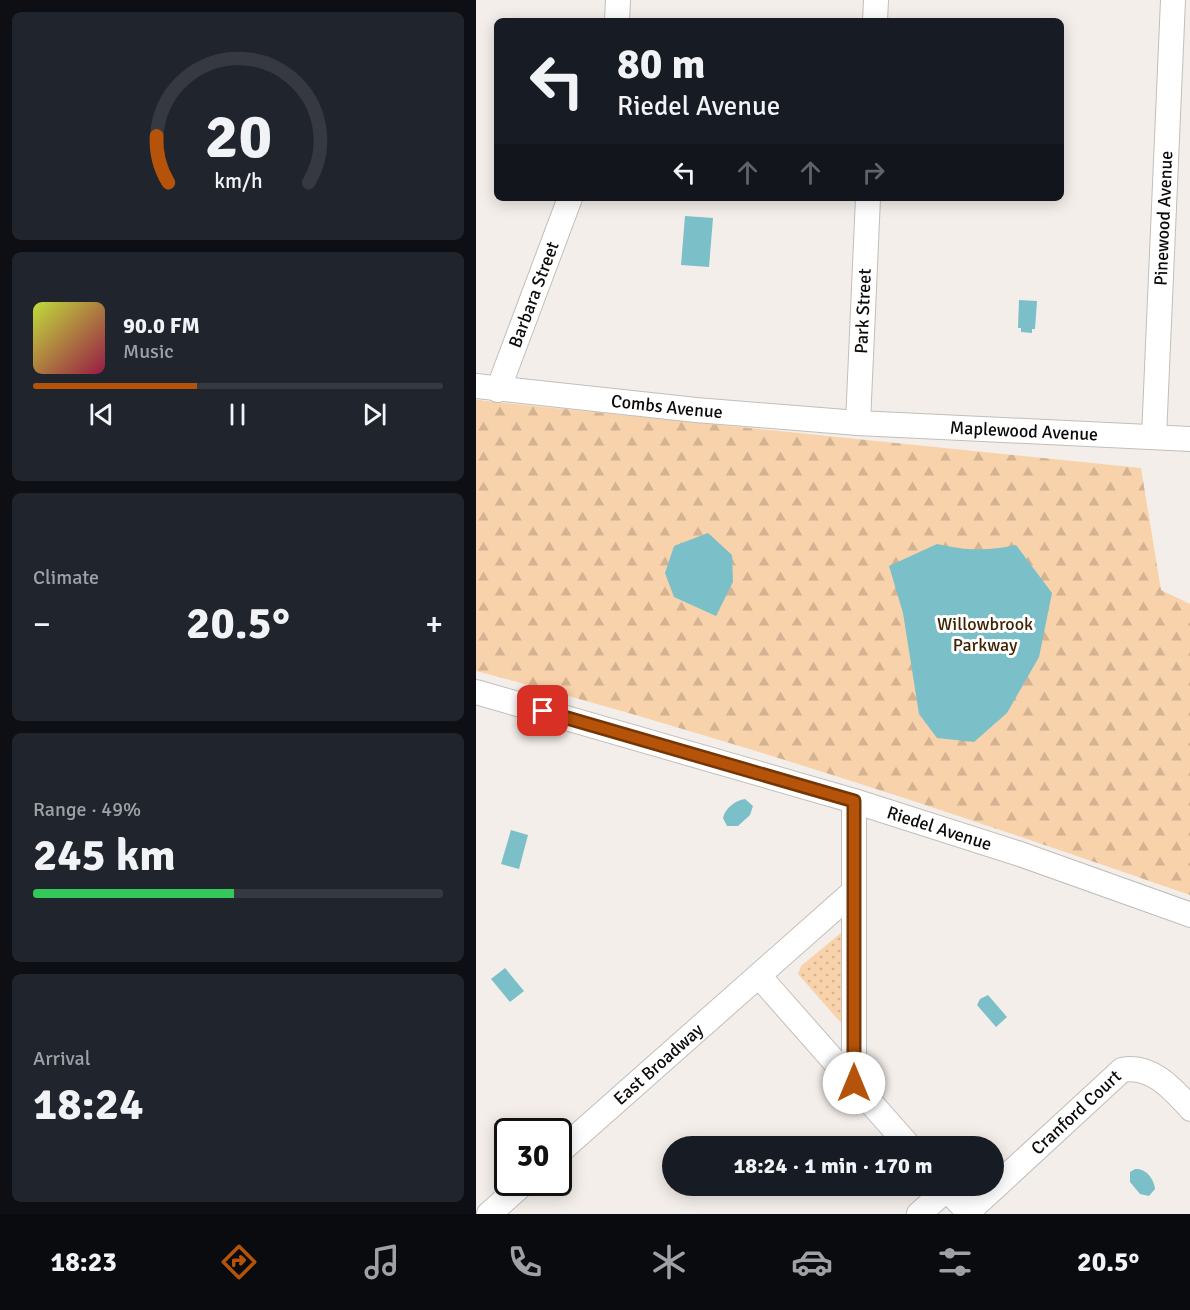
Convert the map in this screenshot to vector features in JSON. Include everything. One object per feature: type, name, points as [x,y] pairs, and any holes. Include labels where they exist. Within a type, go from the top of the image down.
[{"type":"street","points":[[617,18],[618,0]]},
{"type":"street","points":[[875,18],[876,0]]},
{"type":"street","name":"Pinewood Avenue","points":[[1154,437],[1173,0]]},
{"type":"street","name":"Barbara Street","points":[[487,388],[569,201]]},
{"type":"street","name":"Park Street","points":[[858,423],[868,201]]},
{"type":"street","name":"Combs Avenue","points":[[487,388],[858,423]]},
{"type":"street","name":"Maplewood Avenue","points":[[858,423],[1190,439]]},
{"type":"street","name":"Riedel Avenue","points":[[476,692],[854,801],[1020,854],[1190,915]]},
{"type":"street","points":[[854,801],[854,1083]]},
{"type":"street","name":"East Broadway","points":[[572,1141],[853,892]]},
{"type":"street","points":[[758,976],[900,1136]]},
{"type":"street","name":"Cranford Court","points":[[969,1213],[1122,1070],[1133,1068],[1145,1071],[1172,1088],[1190,1109]]},
{"type":"street","points":[[489,1214],[509,1196]]},
{"type":"street","points":[[919,1214],[936,1196]]},
{"type":"street","points":[[953,1196],[969,1213]]},
{"type":"green space","name":"Willowbrook Parkway","points":[[476,400],[1141,468],[1161,590],[1190,604],[1190,895],[1013,834],[746,748],[476,671]]},
{"type":"green space","points":[[842,932],[842,1024],[798,974],[801,966]]},
{"type":"water","points":[[685,216],[713,218],[709,267],[681,265]]},
{"type":"water","points":[[1019,300],[1037,301],[1035,329],[1032,329],[1032,333],[1021,332],[1021,328],[1018,328]]},
{"type":"water","points":[[708,533],[732,555],[733,582],[716,616],[674,597],[665,573],[674,546]]},
{"type":"water","points":[[937,544],[976,549],[1016,545],[1052,593],[1039,657],[1007,713],[974,742],[937,738],[919,714],[903,613],[889,566]]},
{"type":"water","points":[[745,799],[753,806],[750,815],[738,826],[727,826],[723,818],[728,808]]},
{"type":"water","points":[[511,830],[528,835],[519,869],[501,864]]},
{"type":"water","points":[[505,968],[524,991],[510,1002],[491,979]]},
{"type":"water","points":[[988,995],[1007,1017],[996,1027],[977,1005],[980,999]]},
{"type":"water","points":[[1135,1169],[1146,1172],[1153,1182],[1155,1189],[1149,1196],[1140,1194],[1130,1182],[1130,1172]]},
{"type":"route","points":[[543,711],[854,801],[854,1083]]}]
